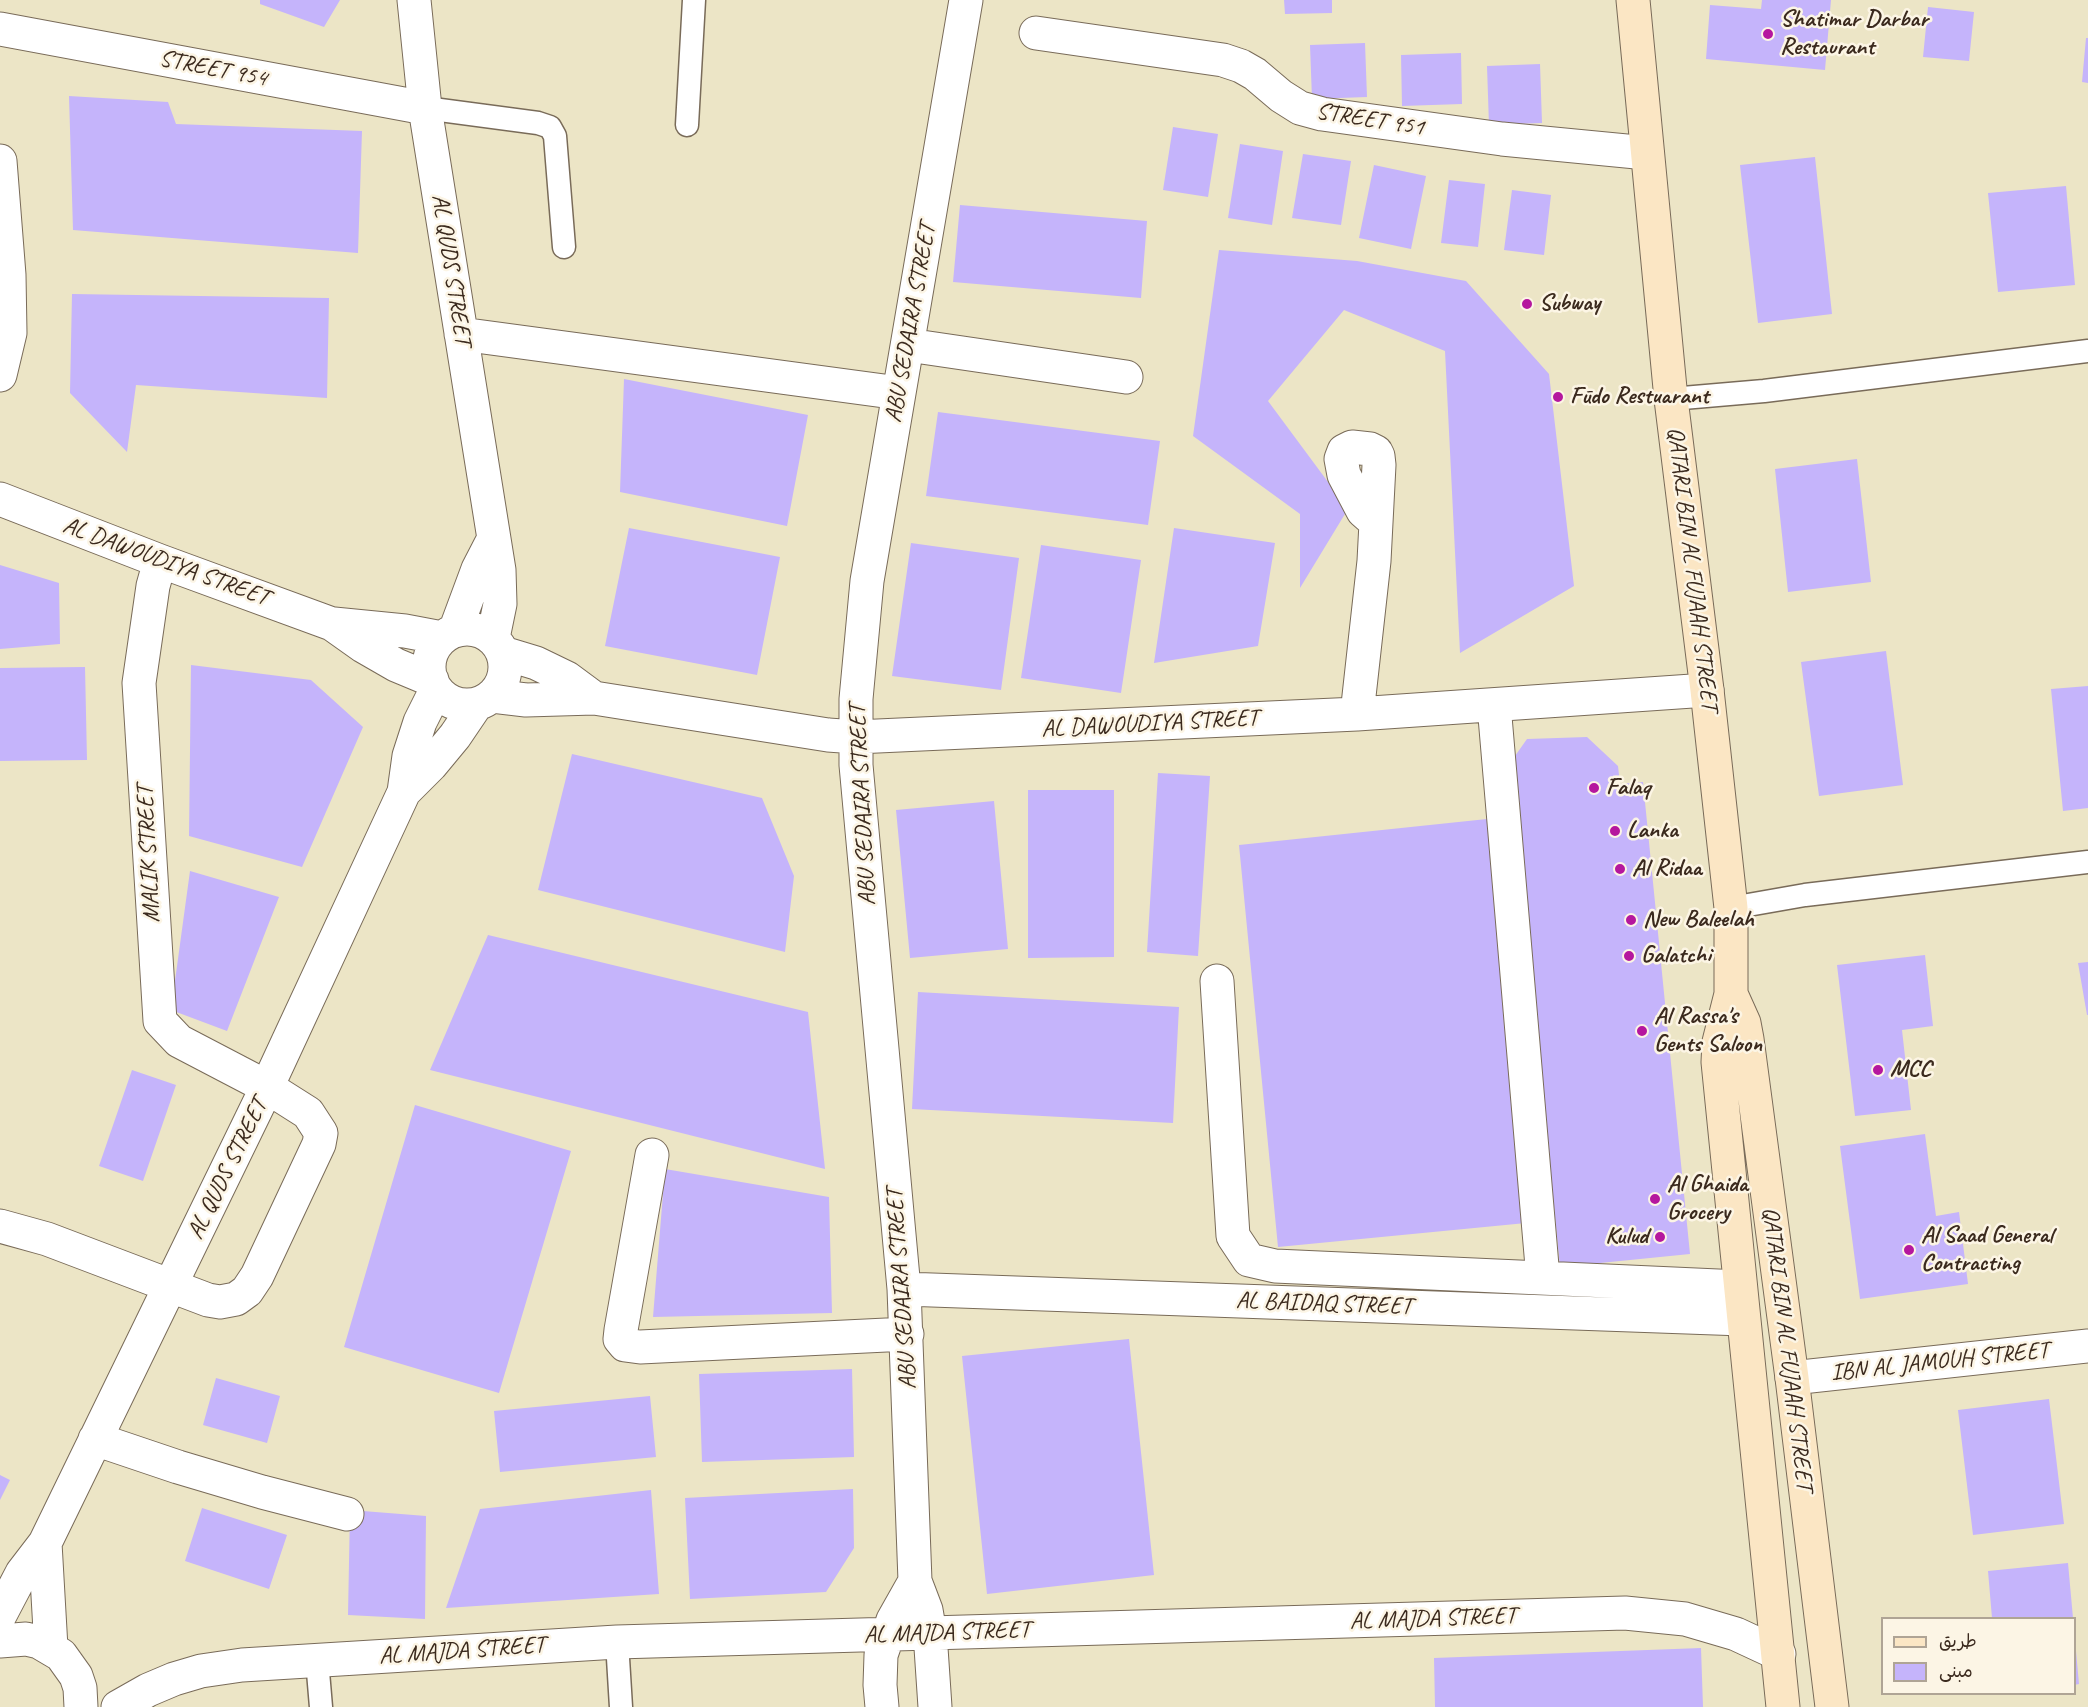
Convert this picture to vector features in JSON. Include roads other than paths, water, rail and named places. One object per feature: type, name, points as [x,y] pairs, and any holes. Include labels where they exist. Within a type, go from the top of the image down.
[{"type":"street","name":"AL QUDS STREET","points":[[414,0],[425,108],[499,570],[498,646]]},
{"type":"street","name":"ABU SEDAIRA STREET","points":[[935,1707],[930,1633],[926,1610],[915,1581],[904,1289],[856,765],[856,699],[867,581],[966,0]]},
{"type":"street","name":"QATARI BIN AL FUJAAH STREET","points":[[1633,0],[1671,399],[1731,908],[1731,994],[1719,1042],[1718,1062],[1783,1707]]},
{"type":"street","name":"STREET 954","points":[[0,29],[425,108]]},
{"type":"street","name":"STREET 951","points":[[1036,33],[1223,60],[1255,74],[1300,108],[1322,114],[1502,139],[1647,153]]},
{"type":"street","points":[[0,161],[9,275],[10,333],[0,375]]},
{"type":"street","points":[[461,334],[899,393]]},
{"type":"street","points":[[908,345],[1126,377]]},
{"type":"street","name":"AL DAWOUDIYA STREET","points":[[0,499],[332,624],[363,646],[434,685]]},
{"type":"street","points":[[1357,714],[1374,561],[1375,519]]},
{"type":"street","points":[[448,635],[475,629],[498,646],[506,664],[504,676],[500,688],[484,701],[454,704],[434,685],[429,670],[434,648],[448,635],[493,540]]},
{"type":"street","name":"MALIK STREET","points":[[160,561],[153,586],[139,683],[160,1021],[179,1041],[267,1087],[308,1113],[321,1132],[314,1156],[248,1291],[236,1299],[220,1302],[171,1287]]},
{"type":"street","name":"AL DAWOUDIYA STREET","points":[[332,624],[448,635]]},
{"type":"street","name":"AL DAWOUDIYA STREET","points":[[498,646],[567,678],[594,698]]},
{"type":"street","name":"AL QUDS STREET","points":[[0,1615],[22,1573],[45,1543],[267,1087],[404,792],[412,748],[434,685]]},
{"type":"street","name":"AL DAWOUDIYA STREET","points":[[484,701],[594,698],[828,735],[856,737],[1357,714],[1707,690]]},
{"type":"street","name":"AL QUDS STREET","points":[[404,792],[431,765],[484,701]]},
{"type":"street","points":[[1494,705],[1543,1278]]},
{"type":"street","points":[[1217,981],[1233,1236],[1249,1260],[1275,1266],[1740,1287]]},
{"type":"street","name":"QATARI BIN AL FUJAAH STREET","points":[[1731,994],[1744,1023],[1747,1039],[1792,1378],[1832,1707]]},
{"type":"street","points":[[652,1155],[621,1330],[620,1339],[625,1345],[640,1347],[907,1334]]},
{"type":"street","points":[[0,1226],[47,1239],[171,1287]]},
{"type":"street","name":"AL BAIDAQ STREET","points":[[904,1289],[1743,1319]]},
{"type":"street","name":"IBN AL JAMOUH STREET","points":[[1792,1378],[2088,1346]]},
{"type":"street","points":[[95,1439],[199,1474],[347,1514]]},
{"type":"street","name":"AL QUDS STREET","points":[[45,1543],[51,1648]]},
{"type":"street","points":[[882,1707],[881,1655],[893,1620],[915,1581]]},
{"type":"street","name":"AL MAJDA STREET","points":[[118,1707],[148,1690],[201,1671],[242,1665],[617,1642],[1625,1613],[1685,1619],[1736,1634],[1779,1654]]},
{"type":"street","points":[[0,1641],[26,1639],[51,1648],[61,1655],[76,1676],[80,1688],[81,1707]]},
{"type":"lane","points":[[687,125],[694,0]]},
{"type":"lane","points":[[425,108],[538,123],[550,127],[555,136],[564,247]]},
{"type":"lane","points":[[1671,399],[1764,391],[2088,351]]},
{"type":"lane","points":[[1731,908],[1805,895],[2088,862]]},
{"type":"lane","points":[[617,1642],[621,1707]]},
{"type":"lane","points":[[317,1660],[321,1707]]},
{"type":"place","name":"Shatimar Darbar Restaurant","points":[[1768,34]]},
{"type":"place","name":"Subway","points":[[1527,304]]},
{"type":"place","name":"Fūdo Restuarant","points":[[1558,397]]},
{"type":"place","name":"Falaq","points":[[1594,788]]},
{"type":"place","name":"Lanka","points":[[1615,831]]},
{"type":"place","name":"Al Ridaa","points":[[1620,869]]},
{"type":"place","name":"New Baleelah","points":[[1631,920]]},
{"type":"place","name":"Galatchi","points":[[1629,956]]},
{"type":"place","name":"Al Rassa's Gents Saloon","points":[[1642,1031]]},
{"type":"place","name":"MCC","points":[[1878,1070]]},
{"type":"place","name":"Al Ghaida Grocery","points":[[1655,1199]]},
{"type":"place","name":"Kulud","points":[[1660,1237]]},
{"type":"place","name":"Al Saad General Contracting","points":[[1909,1250]]}]
